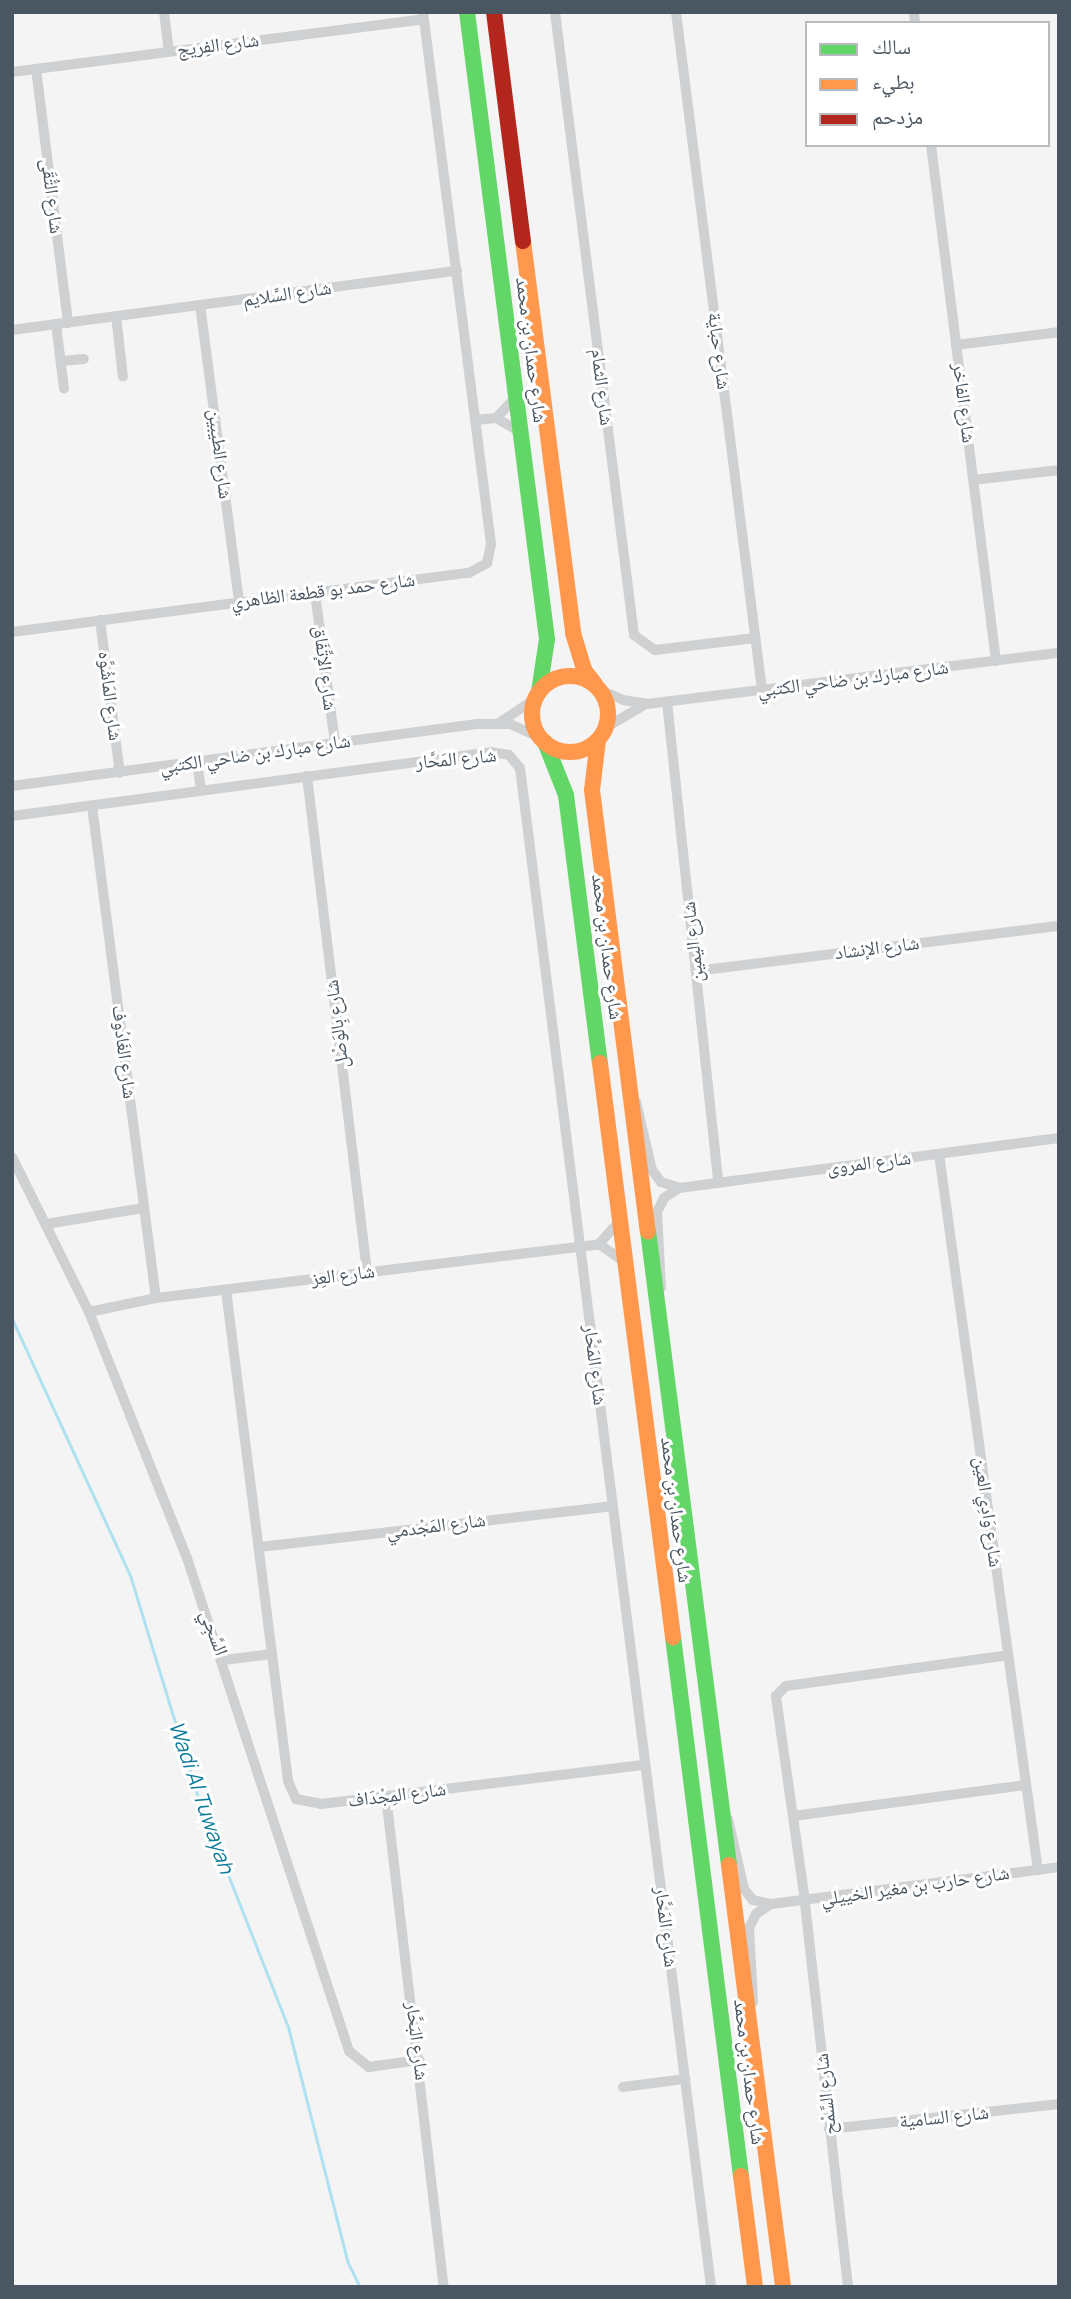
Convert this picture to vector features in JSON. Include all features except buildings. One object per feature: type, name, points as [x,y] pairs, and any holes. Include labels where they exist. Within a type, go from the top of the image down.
[{"type":"main road","name":"شارع حمدان بن محمد","points":[[467,12],[547,639],[537,695]]},
{"type":"main road","name":"شارع حمدان بن محمد","points":[[494,12],[573,633],[584,670],[598,687]]},
{"type":"main road","points":[[559,677],[584,678],[598,687],[608,708],[601,734],[588,747],[566,751],[543,740],[533,719],[537,695],[559,677]]},
{"type":"main road","name":"شارع حمدان بن محمد","points":[[601,734],[592,790],[655,1309],[783,2287]]},
{"type":"main road","name":"شارع حمدان بن محمد","points":[[543,740],[566,795],[755,2287]]},
{"type":"street","points":[[164,12],[169,52]]},
{"type":"street","name":"شارع الثمام","points":[[555,12],[635,635],[655,650],[755,638]]},
{"type":"street","name":"شارع حباية","points":[[676,12],[762,690]]},
{"type":"street","name":"شارع الفِريج","points":[[12,72],[424,15]]},
{"type":"street","name":"شارع حمد بو قطعة الظاهري","points":[[12,632],[315,593],[484,567],[491,549],[424,15]]},
{"type":"street","name":"شارع التُّقَى","points":[[36,69],[68,323]]},
{"type":"street","name":"شارع الفاخر","points":[[931,147],[996,661]]},
{"type":"street","name":"شارع السَّلايم","points":[[12,330],[457,271]]},
{"type":"street","name":"شارع الطيبين","points":[[201,305],[239,602]]},
{"type":"street","points":[[116,316],[123,377]]},
{"type":"street","points":[[56,324],[64,389]]},
{"type":"street","points":[[956,345],[1059,332]]},
{"type":"street","points":[[61,361],[84,359]]},
{"type":"street","points":[[496,418],[516,397]]},
{"type":"street","points":[[476,420],[496,418],[520,433]]},
{"type":"street","points":[[973,480],[1059,470]]},
{"type":"street","name":"شارع الإتِّفَاق","points":[[315,593],[335,743]]},
{"type":"street","name":"شارع المَاشُوَّه","points":[[100,620],[120,773]]},
{"type":"street","name":"شارع مبارك بن ضاحي الكتبي","points":[[598,687],[623,700],[648,704],[1059,653]]},
{"type":"street","name":"شارع مبارك بن ضاحي الكتبي","points":[[499,723],[537,695]]},
{"type":"street","name":"شارع اليمين","points":[[667,702],[718,1183]]},
{"type":"street","name":"شارع مبارك بن ضاحي الكتبي","points":[[601,734],[648,704]]},
{"type":"street","name":"شارع مبارك بن ضاحي الكتبي","points":[[12,786],[499,723],[543,740]]},
{"type":"street","name":"شارع المَحَّار","points":[[12,816],[491,752],[516,761],[523,790],[711,2287]]},
{"type":"street","points":[[197,762],[201,791]]},
{"type":"street","name":"شارع بِالوَصْل","points":[[307,776],[366,1272]]},
{"type":"street","name":"شارع الغَادُوف","points":[[92,806],[156,1298]]},
{"type":"street","name":"شارع الإنشاد","points":[[696,971],[1059,926]]},
{"type":"street","points":[[630,1093],[643,1117],[655,1177],[679,1188]]},
{"type":"street","name":"شارع المروى","points":[[679,1188],[1059,1138]]},
{"type":"street","name":"شارع وَادِي العين","points":[[939,1154],[1038,1870]]},
{"type":"street","name":"السَّجِي","points":[[12,1157],[89,1312],[224,1660],[349,2051],[369,2067],[420,2060]]},
{"type":"street","points":[[655,1309],[662,1266],[657,1212],[664,1198],[679,1188]]},
{"type":"street","points":[[46,1224],[144,1208]]},
{"type":"street","points":[[620,1220],[599,1244],[623,1261]]},
{"type":"street","name":"شارع العِز","points":[[89,1312],[156,1298],[599,1244]]},
{"type":"street","name":"شارع المِجْدَاف","points":[[226,1290],[289,1787],[296,1799],[314,1805],[645,1765]]},
{"type":"street","name":"شارع المَجْدمي","points":[[260,1547],[612,1506]]},
{"type":"street","points":[[224,1660],[272,1654]]},
{"type":"street","name":"شارع السَّمْح","points":[[848,2287],[805,1901],[776,1696],[786,1686],[1008,1655]]},
{"type":"street","points":[[793,1816],[1026,1785]]},
{"type":"street","name":"شارع البَحَّار","points":[[386,1796],[420,2060],[444,2287]]},
{"type":"street","points":[[721,1803],[733,1833],[744,1889],[753,1900],[771,1904]]},
{"type":"street","name":"شارع حارب بن مغير الخييلي","points":[[771,1904],[1059,1867]]},
{"type":"street","points":[[750,2030],[753,1980],[749,1928],[756,1914],[771,1904]]},
{"type":"street","points":[[623,2087],[685,2080]]},
{"type":"street","name":"شارع السامية","points":[[830,2129],[1059,2104]]},
{"type":"waterway","name":"Wadi Al Tuwayah","points":[[12,1318],[131,1577],[199,1800],[289,2029],[348,2262],[360,2287]]},
{"type":"traffic: fast","points":[[467,12],[547,639],[539,692]]},
{"type":"traffic: fast","points":[[545,742],[566,795],[600,1063]]},
{"type":"traffic: fast","points":[[648,1231],[729,1865]]},
{"type":"traffic: fast","points":[[673,1637],[741,2176]]},
{"type":"traffic: slow","points":[[523,241],[573,633],[584,670],[595,684]]},
{"type":"traffic: slow","points":[[570,676],[584,679],[597,687],[605,700],[608,714],[605,728],[597,741],[584,749],[570,752],[556,749],[543,741],[535,728],[532,714],[535,700],[543,687],[556,679],[570,676]]},
{"type":"traffic: slow","points":[[598,740],[592,790],[648,1231]]},
{"type":"traffic: slow","points":[[600,1063],[673,1637]]},
{"type":"traffic: slow","points":[[729,1865],[783,2287]]},
{"type":"traffic: slow","points":[[741,2176],[755,2287]]},
{"type":"traffic: jam","points":[[494,12],[523,241]]}]
